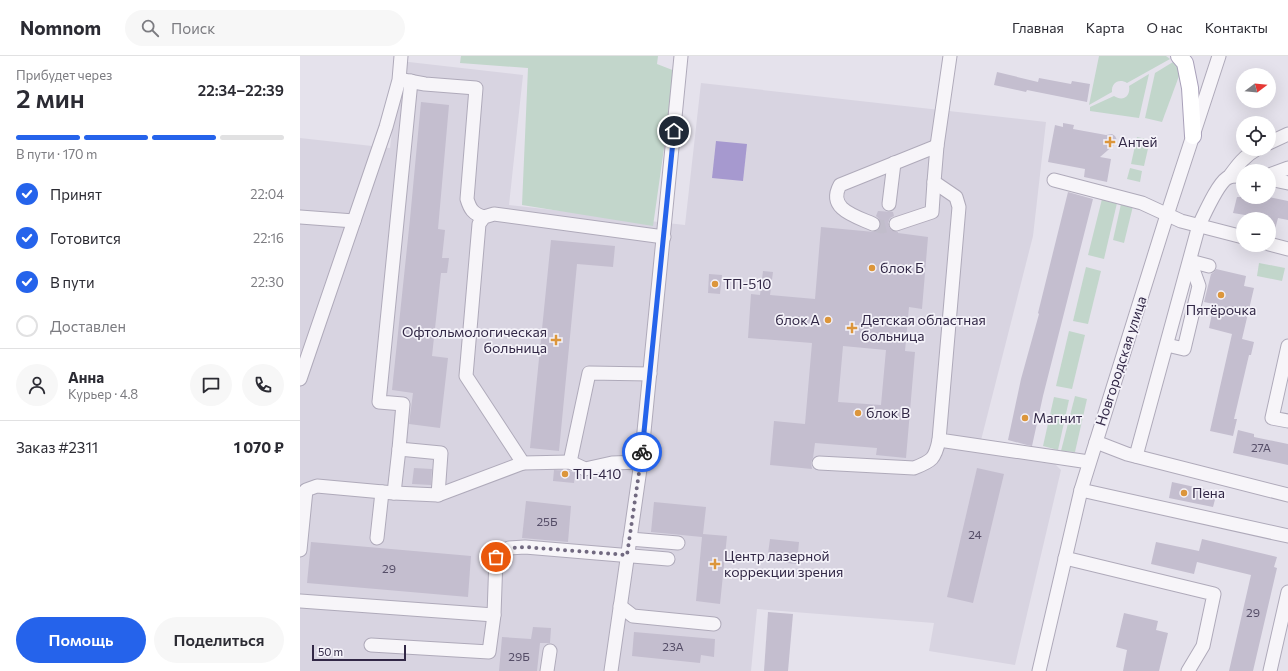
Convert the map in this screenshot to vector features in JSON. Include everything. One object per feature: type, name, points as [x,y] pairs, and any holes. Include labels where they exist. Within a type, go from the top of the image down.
[{"type":"main road","points":[[1179,56],[1185,63],[1190,88],[1193,136]]},
{"type":"street","points":[[377,538],[399,449],[403,404],[380,402],[405,80],[401,56]]},
{"type":"street","points":[[611,671],[641,462],[681,56]]},
{"type":"street","points":[[896,224],[932,212],[937,146],[950,56]]},
{"type":"street","name":"Новгородская улица","points":[[1039,671],[1080,490],[1166,215],[1219,56]]},
{"type":"street","points":[[405,80],[476,88],[467,199],[470,209],[479,216],[484,217],[494,214],[664,236]]},
{"type":"street","points":[[300,376],[386,127],[405,80]]},
{"type":"street","points":[[1276,140],[1288,134]]},
{"type":"street","points":[[873,224],[845,212],[837,202],[836,192],[840,185],[937,146]]},
{"type":"street","points":[[1136,456],[1199,225],[1222,183],[1247,156]]},
{"type":"street","points":[[890,204],[894,163]]},
{"type":"street","points":[[1276,172],[1288,168]]},
{"type":"street","points":[[1229,177],[1236,175]]},
{"type":"street","points":[[1054,180],[1142,203],[1181,221],[1236,235]]},
{"type":"street","points":[[1276,180],[1288,183]]},
{"type":"street","points":[[819,463],[914,468],[926,463],[936,455],[939,440],[959,208],[956,197],[934,182]]},
{"type":"street","points":[[300,217],[354,221]]},
{"type":"street","points":[[484,217],[480,224],[466,376],[523,463]]},
{"type":"street","points":[[1276,246],[1288,249]]},
{"type":"street","points":[[1190,261],[1209,266]]},
{"type":"street","points":[[1288,346],[1272,418],[1288,421]]},
{"type":"street","points":[[570,462],[589,373],[650,374]]},
{"type":"street","points":[[939,440],[1089,462]]},
{"type":"street","points":[[1096,442],[1136,456],[1288,495]]},
{"type":"street","points":[[399,449],[441,454],[438,495]]},
{"type":"street","points":[[300,550],[306,490],[317,486],[388,493],[438,495],[523,463],[570,462],[585,469],[612,463],[641,462]]},
{"type":"street","points":[[1080,490],[1288,536]]},
{"type":"street","points":[[630,539],[678,543]]},
{"type":"street","points":[[371,645],[489,652],[494,615],[496,557],[509,548],[525,547],[668,559]]},
{"type":"street","points":[[1065,558],[1214,594],[1203,646],[1188,671]]},
{"type":"street","points":[[1270,671],[1282,647],[1288,592]]},
{"type":"street","points":[[300,601],[494,615]]},
{"type":"street","points":[[620,606],[633,616],[714,624]]},
{"type":"street","points":[[547,671],[550,650]]},
{"type":"shaded area","points":[[400,61],[523,75],[509,205],[685,225],[701,83],[1046,122],[1033,236],[978,452],[1053,462],[1061,470],[1015,665],[929,651],[934,623],[757,609],[751,671],[300,671],[300,138],[390,148]]},
{"type":"shaded area","points":[[716,141],[747,144],[743,181],[712,178]]},
{"type":"green space","points":[[461,56],[658,56],[657,64],[675,71],[653,226],[522,205],[528,68],[460,63]]},
{"type":"green space","points":[[1099,56],[1166,56],[1170,59],[1127,83],[1121,81],[1116,82],[1113,86],[1112,92],[1089,105]]},
{"type":"green space","points":[[1173,62],[1178,67],[1179,76],[1162,122],[1145,118],[1155,73]]},
{"type":"green space","points":[[1149,74],[1139,118],[1090,111],[1090,107],[1114,96],[1117,98],[1126,97],[1129,93],[1129,86]]},
{"type":"green space","points":[[1137,137],[1150,140],[1144,166],[1131,164]]},
{"type":"green space","points":[[1130,168],[1142,171],[1140,182],[1127,179]]},
{"type":"green space","points":[[1102,199],[1117,203],[1104,259],[1088,255]]},
{"type":"green space","points":[[1121,204],[1133,206],[1124,243],[1113,240]]},
{"type":"green space","points":[[1259,263],[1285,268],[1282,281],[1257,276]]},
{"type":"green space","points":[[1086,267],[1101,271],[1088,324],[1073,321]]},
{"type":"green space","points":[[1069,331],[1085,335],[1072,389],[1056,386]]},
{"type":"green space","points":[[1075,396],[1087,399],[1075,452],[1061,451]]},
{"type":"green space","points":[[1054,397],[1069,400],[1058,450],[1043,446]]},
{"type":"building","points":[[997,72],[1038,82],[1039,78],[1071,84],[1072,81],[1090,84],[1087,102],[994,85]]},
{"type":"building","points":[[421,102],[449,105],[438,229],[445,230],[442,258],[449,258],[447,273],[441,273],[432,356],[448,358],[440,428],[409,424],[413,393],[392,390]]},
{"type":"building","points":[[1063,123],[1074,125],[1073,129],[1106,135],[1112,134],[1115,136],[1117,140],[1115,144],[1100,157],[1111,159],[1107,182],[1084,177],[1085,169],[1048,162],[1055,125],[1063,127]]},
{"type":"building","points":[[1068,192],[1093,199],[1043,396],[1032,446],[1008,440],[1021,379],[1039,314],[1038,313]]},
{"type":"building","points":[[1276,198],[1288,201],[1288,220],[1278,218],[1276,226],[1276,212],[1233,213],[1236,201],[1236,204],[1276,204]]},
{"type":"building","points":[[878,211],[893,212],[894,216],[890,218],[888,223],[891,230],[898,233],[928,237],[922,309],[909,307],[905,351],[915,352],[906,458],[876,455],[877,448],[815,443],[811,462],[812,469],[770,465],[774,421],[805,424],[812,343],[748,338],[751,294],[760,295],[763,271],[773,272],[770,295],[815,299],[821,227],[874,232],[880,227],[880,220],[876,216]],"holes":[[[843,346],[886,350],[881,405],[838,402]]]},
{"type":"building","points":[[551,240],[615,246],[613,267],[577,264],[559,451],[530,448]]},
{"type":"building","points":[[1216,269],[1246,276],[1244,286],[1254,288],[1242,339],[1254,342],[1251,355],[1249,355],[1234,419],[1237,419],[1233,436],[1210,431],[1232,334],[1209,328],[1214,304],[1204,302],[1211,274]]},
{"type":"building","name":"ТП-510","points":[[709,274],[722,275],[720,294],[708,293]]},
{"type":"building","points":[[1238,430],[1254,434],[1254,437],[1288,444],[1288,465],[1233,453]]},
{"type":"building","points":[[414,468],[432,469],[431,485],[412,484]]},
{"type":"building","points":[[977,468],[1004,474],[973,603],[947,597]]},
{"type":"building","name":"ТП-410","points":[[554,470],[570,471],[575,473],[574,483],[553,481]]},
{"type":"building","name":"Пена","points":[[1172,482],[1217,492],[1213,507],[1169,498]]},
{"type":"building","points":[[526,501],[571,506],[568,542],[522,538]]},
{"type":"building","points":[[654,502],[706,507],[703,534],[727,536],[720,604],[696,601],[702,537],[651,532]]},
{"type":"building","points":[[770,539],[799,542],[797,564],[767,561]]},
{"type":"building","points":[[1202,539],[1277,557],[1274,567],[1277,568],[1253,671],[1229,671],[1251,575],[1197,562],[1194,574],[1151,564],[1156,542],[1199,551]]},
{"type":"building","points":[[311,542],[471,556],[468,597],[307,583]]},
{"type":"building","points":[[768,612],[793,614],[788,671],[764,671]]},
{"type":"building","points":[[1124,613],[1158,621],[1156,630],[1168,633],[1159,671],[1123,671],[1127,650],[1116,647]]},
{"type":"building","points":[[533,627],[551,628],[550,643],[540,643],[537,671],[499,671],[502,637],[531,639]]},
{"type":"building","points":[[634,632],[715,639],[714,657],[701,655],[700,663],[632,656]]},
{"type":"tunnel","points":[[873,224],[882,227],[896,224]]},
{"type":"way so far","points":[[496,557],[509,548],[525,547],[627,555],[642,452]]},
{"type":"place","name":"Антей","points":[[1110,142]]},
{"type":"place","name":"блок Б","points":[[872,268]]},
{"type":"place","name":"ТП-510","points":[[715,284]]},
{"type":"place","name":"Пятёрочка","points":[[1221,295]]},
{"type":"place","name":"блок А","points":[[828,320]]},
{"type":"place","name":"Детская областная больница","points":[[852,328]]},
{"type":"place","name":"Офтольмологическая больница","points":[[556,340]]},
{"type":"place","name":"блок В","points":[[858,413]]},
{"type":"place","name":"Магнит","points":[[1025,418]]},
{"type":"place","name":"ТП-410","points":[[565,474]]},
{"type":"place","name":"Пена","points":[[1184,493]]},
{"type":"place","name":"Центр лазерной коррекции зрения","points":[[715,564]]},
{"type":"route","points":[[642,452],[674,131]]}]
